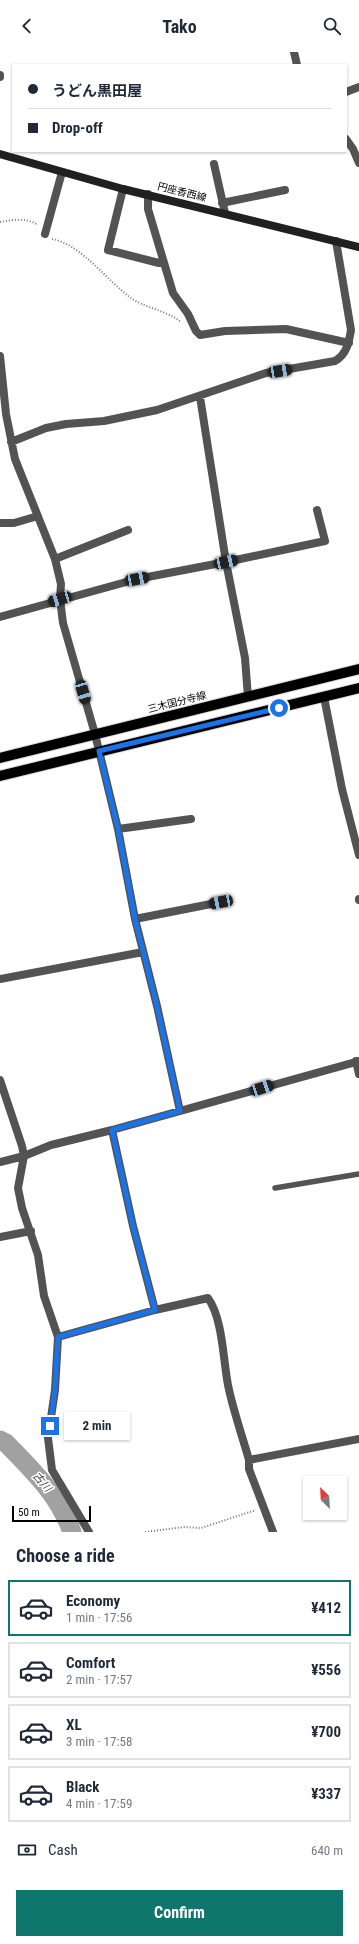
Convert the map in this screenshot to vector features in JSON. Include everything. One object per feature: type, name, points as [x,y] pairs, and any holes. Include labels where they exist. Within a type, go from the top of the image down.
[{"type":"main road","name":"円座香西線","points":[[0,154],[123,189],[359,247]]},
{"type":"main road","name":"三木国分寺線","points":[[0,758],[359,669]]},
{"type":"main road","points":[[0,776],[359,688]]},
{"type":"street","points":[[294,52],[297,64]]},
{"type":"street","points":[[347,92],[359,87]]},
{"type":"street","points":[[347,140],[359,162]]},
{"type":"street","points":[[214,164],[224,213]]},
{"type":"street","points":[[45,234],[62,172]]},
{"type":"street","points":[[123,189],[108,250],[159,263]]},
{"type":"street","points":[[222,203],[285,190]]},
{"type":"street","points":[[148,194],[148,209],[173,293],[188,314],[196,331],[200,335],[225,331],[286,329],[349,343]]},
{"type":"street","points":[[11,442],[46,428],[66,424],[104,421],[157,410],[266,373],[335,362],[341,358],[349,343],[351,330],[336,241]]},
{"type":"street","points":[[0,356],[11,442],[55,559],[61,584],[60,599],[63,623],[95,734],[118,829],[135,919],[180,1111]]},
{"type":"street","points":[[200,396],[226,562],[245,658],[248,697]]},
{"type":"street","points":[[0,617],[60,599],[137,579],[325,541],[317,510]]},
{"type":"street","points":[[0,523],[14,523],[38,516]]},
{"type":"street","points":[[55,559],[128,530]]},
{"type":"street","points":[[324,697],[342,789],[359,855]]},
{"type":"street","points":[[118,829],[191,819]]},
{"type":"street","points":[[135,919],[221,902]]},
{"type":"street","points":[[0,979],[143,952]]},
{"type":"street","points":[[0,1162],[24,1156],[51,1146],[358,1061],[359,1074]]},
{"type":"street","points":[[0,1080],[24,1156],[18,1188],[22,1208],[38,1255],[44,1296],[58,1337],[55,1390],[48,1438],[52,1470],[89,1532]]},
{"type":"street","points":[[112,1130],[133,1226],[155,1310]]},
{"type":"street","points":[[0,1237],[31,1231]]},
{"type":"street","points":[[58,1337],[155,1310],[208,1298],[212,1305],[218,1327],[228,1387],[249,1460],[249,1469],[274,1532]]},
{"type":"street","points":[[249,1460],[359,1439]]},
{"type":"lane","points":[[275,1188],[359,1174]]},
{"type":"path","points":[[0,222],[21,219],[31,220],[38,224],[50,238],[60,240],[70,245],[132,298],[149,308],[175,317],[183,323]]},
{"type":"path","points":[[145,1532],[184,1527],[201,1528],[264,1507]]},
{"type":"waterway","name":"古川","points":[[0,1440],[6,1443],[44,1484],[60,1506],[72,1532]]},
{"type":"route","points":[[50,1426],[55,1390],[58,1337],[155,1310],[133,1226],[112,1130],[180,1111],[157,1006],[135,919],[118,829],[99,751],[279,708]]}]
